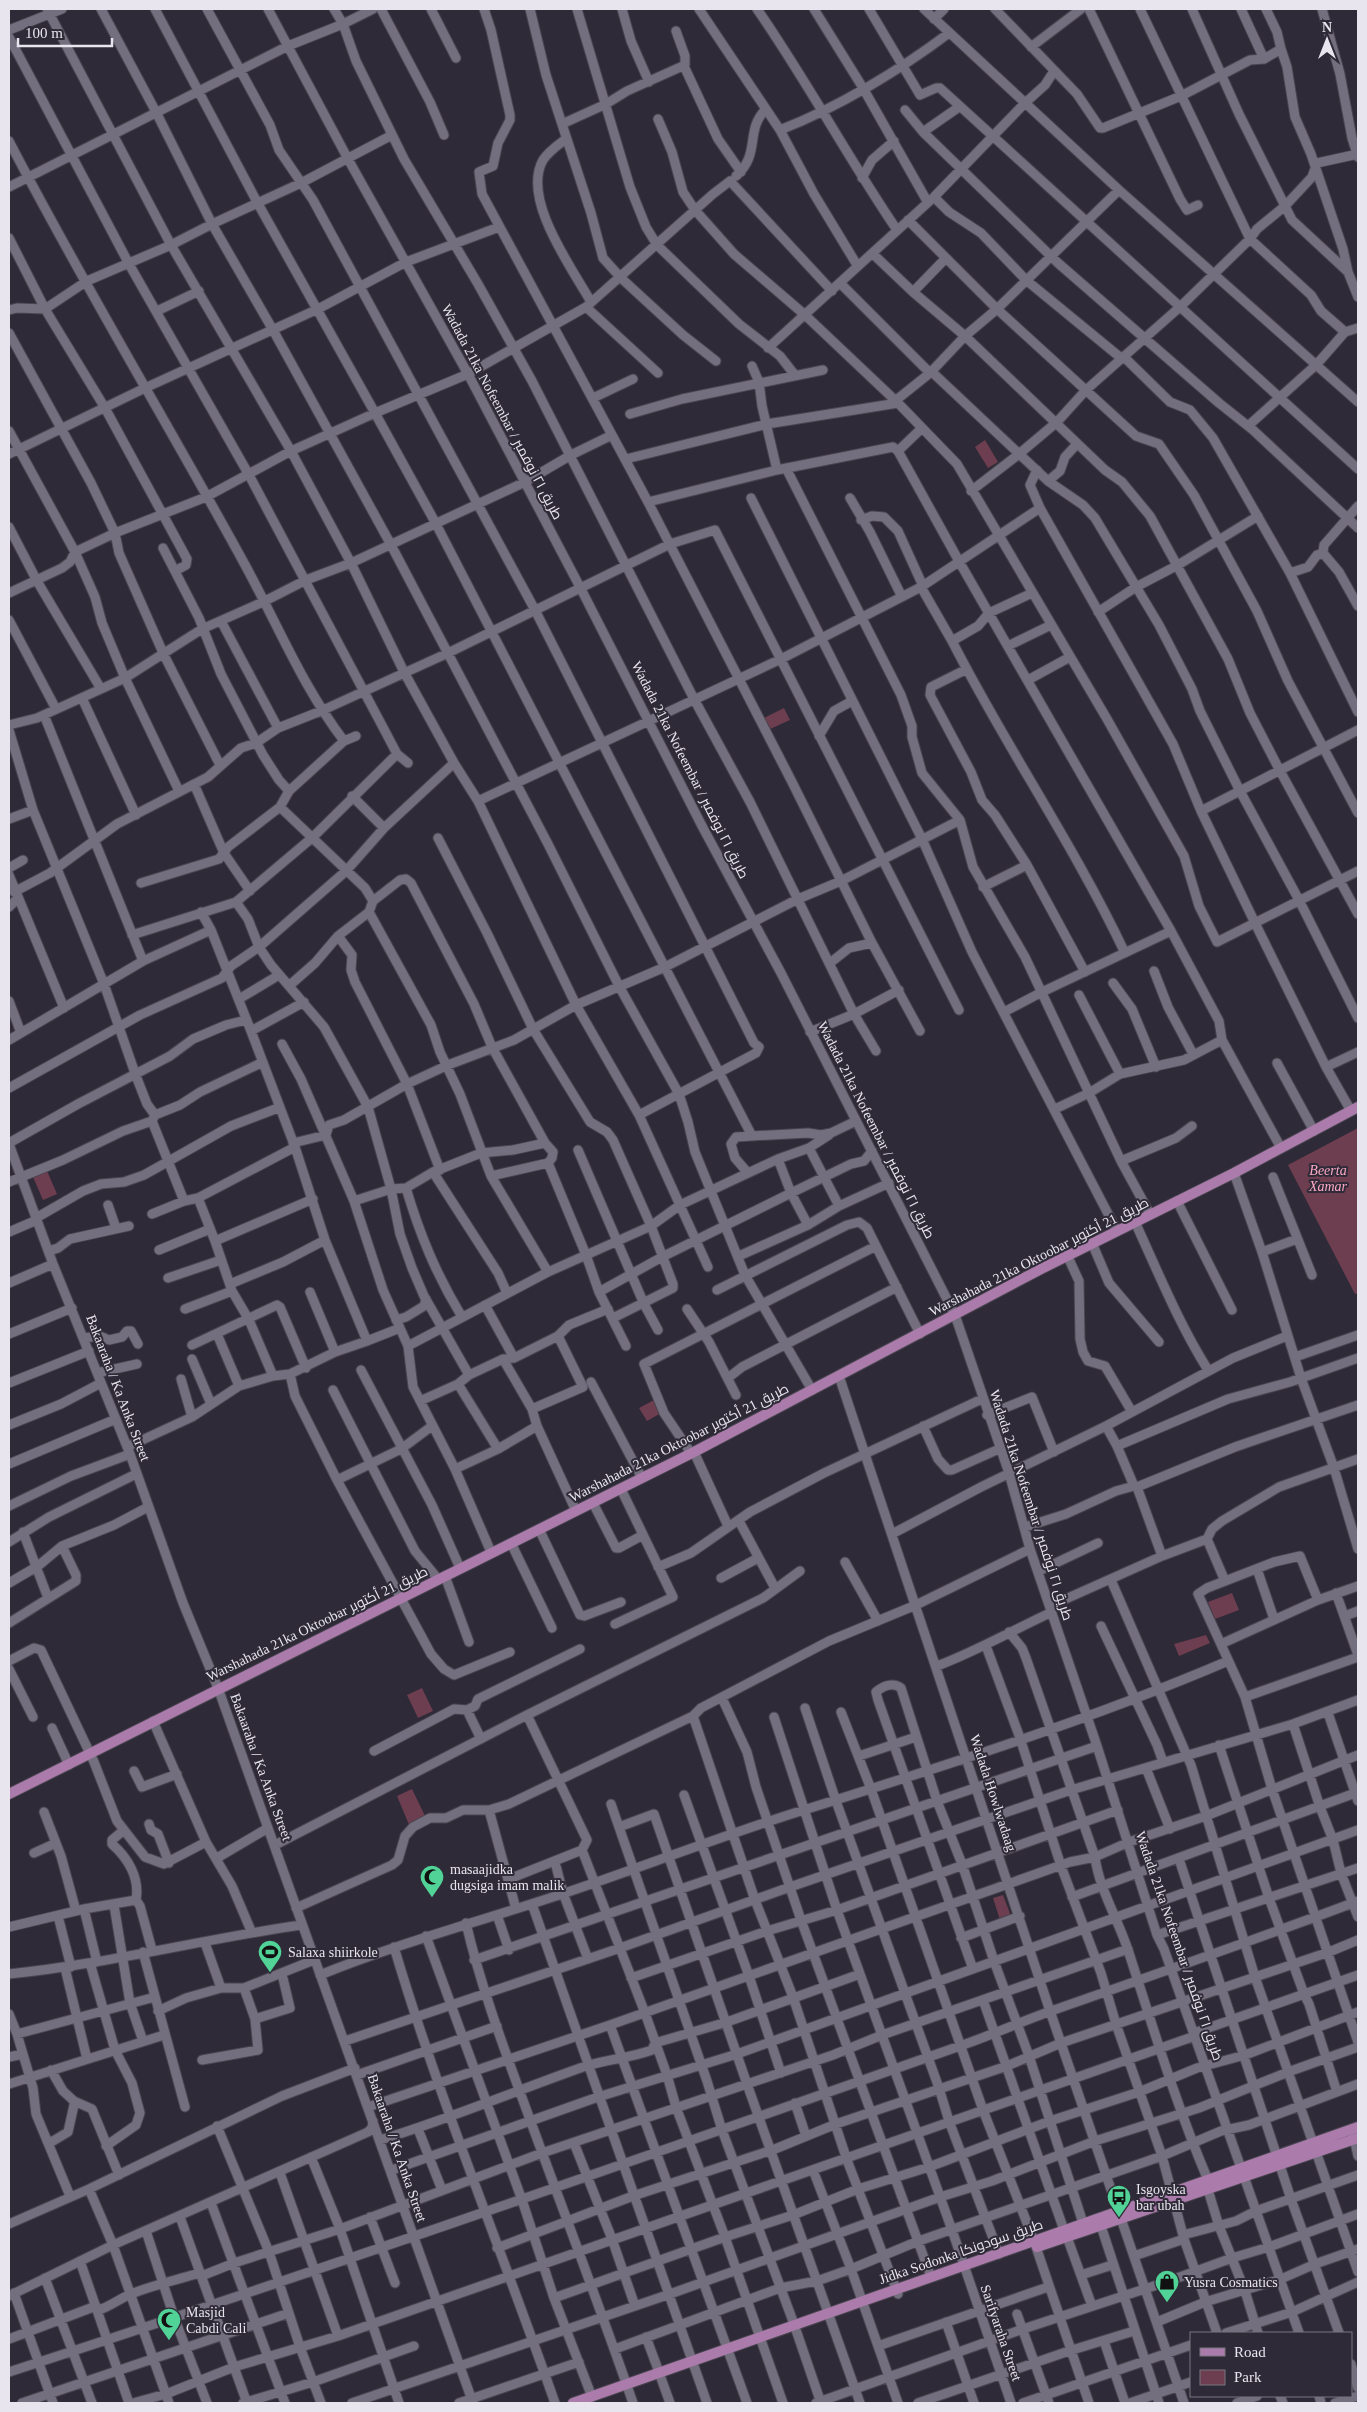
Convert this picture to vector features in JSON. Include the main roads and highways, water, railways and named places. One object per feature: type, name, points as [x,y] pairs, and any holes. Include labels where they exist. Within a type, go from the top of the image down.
[{"type":"main road","name":"Warshahada 21ka Oktoobar طريق 21 أكتوبر","points":[[9,1794],[692,1453],[1067,1255],[1234,1173],[1355,1109]]},
{"type":"main road","name":"Jidka Sodonka طريق سودونكا","points":[[1280,2161],[1312,2143],[1355,2128]]},
{"type":"main road","name":"Jidka Sodonka طريق سودونكا","points":[[1066,2234],[1083,2223],[1119,2215],[1280,2161],[1316,2153],[1356,2139]]},
{"type":"main road","name":"Jidka Sodonka طريق سودونكا","points":[[573,2403],[592,2400],[828,2315],[1035,2244],[1100,2226],[1119,2215]]},
{"type":"main road","name":"Jidka Sodonka طريق سودونكا","points":[[897,2292],[931,2277],[964,2269],[998,2254],[1035,2244]]},
{"type":"place","name":"masaajidka dugsiga imam malik","points":[[432,1898]]},
{"type":"place","name":"Salaxa shiirkole","points":[[270,1973]]},
{"type":"place","name":"Isgoyska bar ubah","points":[[1119,2218]]},
{"type":"place","name":"Yusra Cosmatics","points":[[1167,2303]]},
{"type":"place","name":"Masjid Cabdi Cali","points":[[169,2341]]},
{"type":"park label","name":"Beerta Xamar","points":[[1328,1178]]}]
